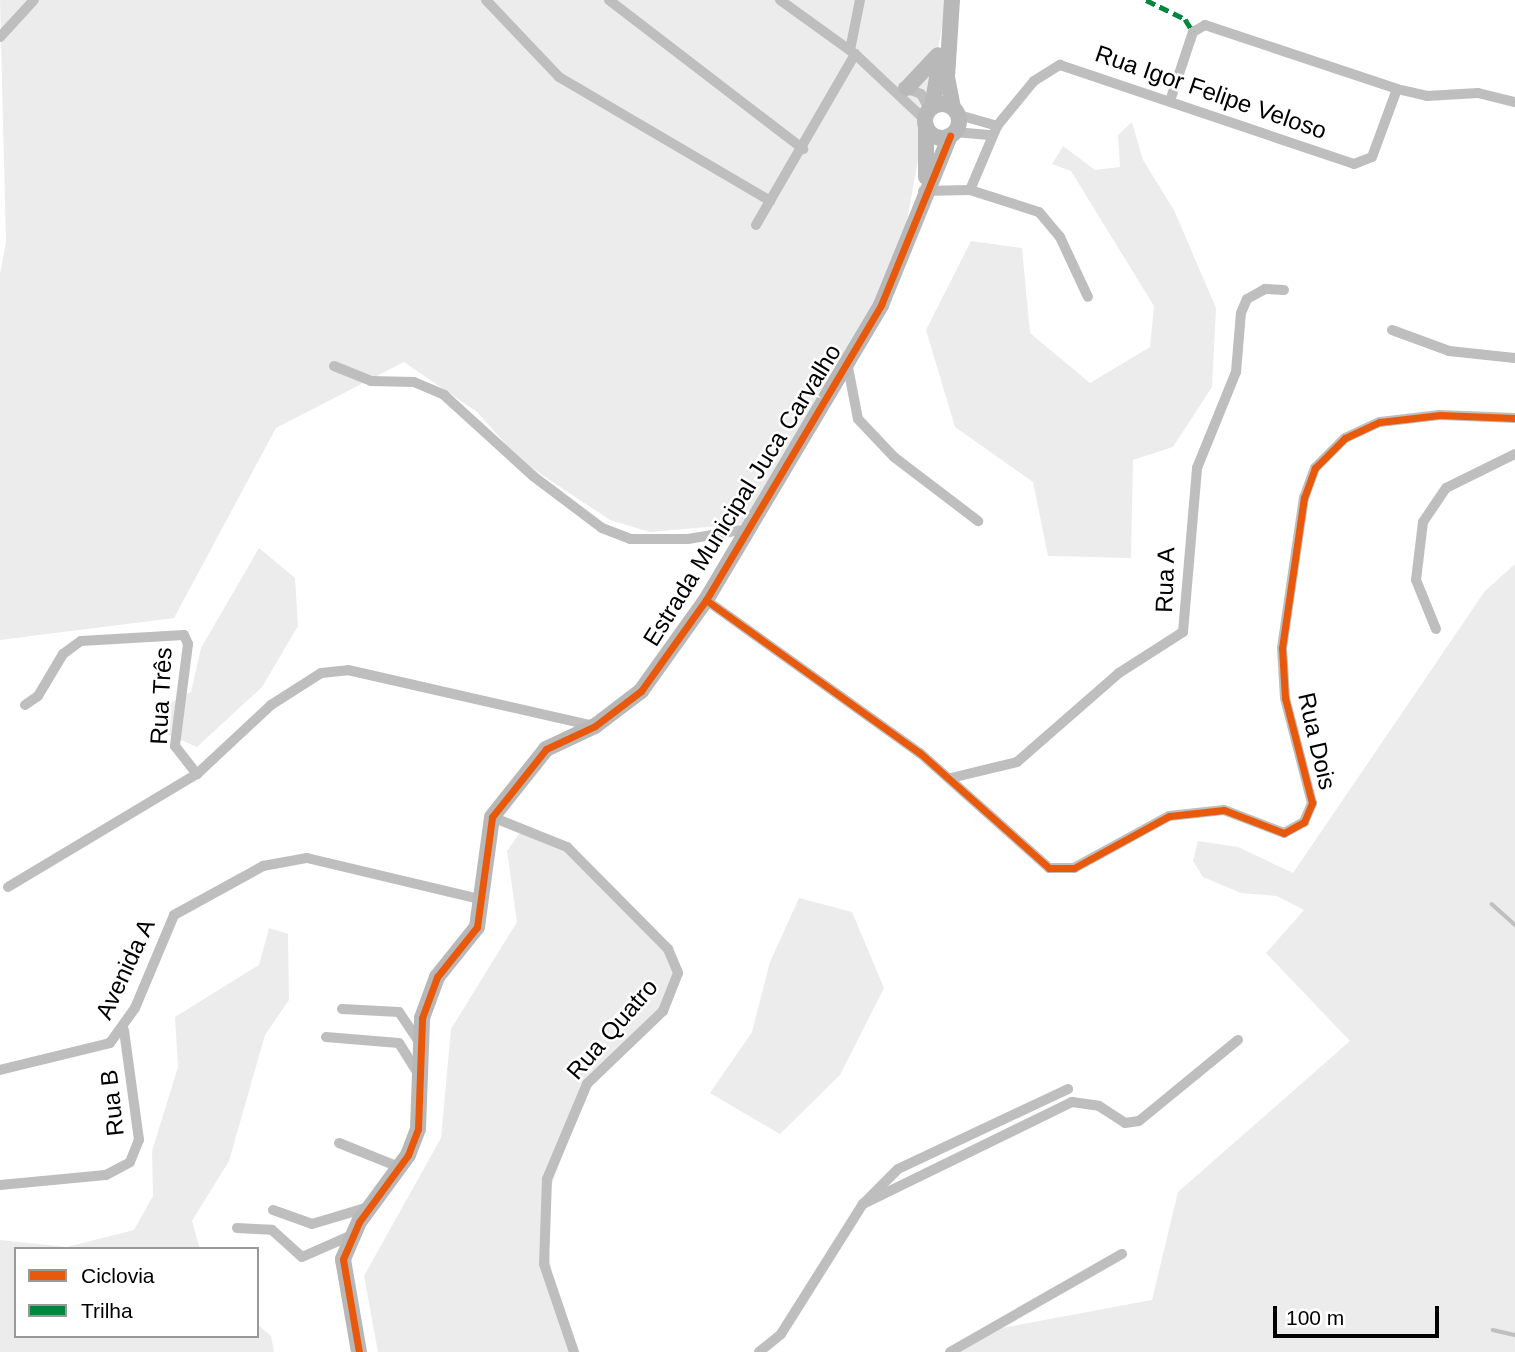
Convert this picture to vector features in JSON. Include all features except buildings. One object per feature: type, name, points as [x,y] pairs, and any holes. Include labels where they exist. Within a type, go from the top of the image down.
[{"type":"street","points":[[0,37],[34,0]]},
{"type":"street","points":[[486,0],[552,72],[771,201]]},
{"type":"street","points":[[609,0],[803,149]]},
{"type":"street","points":[[780,0],[852,52],[928,116],[956,111],[995,131]]},
{"type":"street","points":[[755,225],[803,149],[852,52],[860,0]]},
{"type":"street","points":[[925,186],[928,116],[952,0]]},
{"type":"street","points":[[1171,98],[1193,33],[1205,25],[1396,89],[1427,96],[1478,93],[1515,102]]},
{"type":"street","points":[[907,88],[944,44]]},
{"type":"street","points":[[925,186],[952,134],[956,111],[944,44]]},
{"type":"street","name":"Rua Igor Felipe Veloso","points":[[970,190],[995,131],[1034,81],[1060,65],[1171,98],[1354,164],[1372,157],[1396,89]]},
{"type":"street","points":[[887,82],[921,94],[934,135],[995,131]]},
{"type":"street","points":[[925,186],[970,190],[1007,198],[1047,220],[1088,297]]},
{"type":"street","name":"Estrada Municipal Juca Carvalho","points":[[492,817],[546,749],[595,726],[641,691],[706,600],[881,305],[925,186]]},
{"type":"street","name":"Rua A","points":[[951,778],[1017,762],[1119,674],[1183,632],[1197,468],[1236,372],[1241,313],[1256,294],[1284,290]]},
{"type":"street","points":[[1392,330],[1439,349],[1515,358]]},
{"type":"street","points":[[847,362],[858,419],[894,457],[978,521]]},
{"type":"street","points":[[334,366],[371,381],[414,382],[444,395],[533,476],[602,527],[630,539],[688,539],[748,529]]},
{"type":"street","name":"Rua Dois","points":[[706,600],[951,778],[1049,868],[1074,868],[1169,816],[1224,810],[1273,832],[1294,829],[1310,814],[1312,790],[1285,698],[1283,627],[1304,498],[1315,468],[1345,438],[1380,422],[1440,415],[1514,417]]},
{"type":"street","points":[[1436,629],[1416,580],[1423,522],[1446,488],[1515,454]]},
{"type":"street","name":"Rua Três","points":[[25,705],[38,696],[63,654],[81,641],[184,635],[188,644],[175,746],[197,774]]},
{"type":"street","points":[[8,887],[197,774],[271,705],[334,670],[595,726]]},
{"type":"street","points":[[359,1352],[343,1275],[352,1235],[369,1207],[400,1167],[418,1129],[419,1042],[430,989],[471,936],[483,900],[492,817]]},
{"type":"street","name":"Rua Quatro","points":[[492,817],[567,848],[668,949],[678,973],[663,1011],[587,1084],[547,1179],[544,1264],[574,1352]]},
{"type":"street","name":"Avenida A","points":[[0,1070],[94,1051],[124,1030],[174,915],[263,866],[307,858],[483,900]]},
{"type":"street","points":[[342,1009],[399,1012],[419,1042]]},
{"type":"street","name":"Rua B","points":[[0,1185],[106,1175],[130,1162],[139,1132],[124,1030]]},
{"type":"street","points":[[326,1037],[399,1042],[420,1076]]},
{"type":"street","points":[[863,1204],[1072,1102],[1099,1106],[1125,1123],[1139,1121],[1238,1040]]},
{"type":"street","points":[[759,1352],[781,1334],[863,1204],[898,1169],[1068,1089]]},
{"type":"street","points":[[340,1143],[400,1167]]},
{"type":"street","points":[[273,1210],[312,1224],[369,1207]]},
{"type":"street","points":[[237,1228],[272,1230],[302,1257],[352,1235]]},
{"type":"street","points":[[950,1352],[1122,1254]]},
{"type":"shaded area","points":[[0,0],[947,0],[903,243],[877,301],[742,524],[650,532],[610,520],[521,461],[477,412],[404,362],[276,428],[174,618],[0,640],[0,274],[6,242]]},
{"type":"shaded area","points":[[1132,122],[1143,160],[1174,210],[1216,308],[1212,387],[1173,447],[1133,460],[1131,558],[1048,556],[1033,482],[955,427],[926,330],[971,241],[1022,248],[1030,333],[1090,383],[1150,347],[1154,306],[1071,171],[1052,164],[1063,146],[1095,170],[1120,167],[1118,135]]},
{"type":"shaded area","points":[[259,548],[295,578],[298,626],[262,687],[197,747],[167,734],[155,711],[191,692],[201,648]]},
{"type":"shaded area","points":[[1515,564],[1515,1352],[954,1352],[980,1332],[1152,1300],[1178,1192],[1350,1041],[1266,953],[1304,910],[1277,896],[1241,893],[1203,877],[1193,861],[1198,841],[1238,847],[1293,873],[1485,591]]},
{"type":"shaded area","points":[[524,827],[567,847],[668,949],[678,973],[654,1022],[587,1084],[544,1207],[556,1309],[577,1352],[378,1352],[364,1276],[441,1138],[451,1029],[517,922],[507,851]]},
{"type":"shaded area","points":[[799,898],[852,912],[884,988],[840,1075],[780,1134],[710,1093],[752,1032],[770,962]]},
{"type":"shaded area","points":[[269,928],[288,934],[289,1000],[265,1035],[229,1161],[192,1221],[199,1247],[67,1247],[134,1230],[153,1196],[152,1151],[178,1067],[175,1017],[259,965]]},
{"type":"shaded area","points":[[0,1240],[67,1247],[14,1247],[14,1338],[259,1338],[259,1326],[271,1336],[274,1352],[0,1352]]},
{"type":"waterway","points":[[1492,904],[1515,925]]},
{"type":"waterway","points":[[1493,1330],[1515,1335]]},
{"type":"marked path","points":[[1146,0],[1185,19],[1193,32]]},
{"type":"cycle path","points":[[359,1352],[343,1259],[359,1222],[408,1155],[418,1129],[422,1018],[437,977],[477,927],[492,817],[546,749],[595,726],[641,691],[706,600],[881,305],[950,136]]},
{"type":"cycle path","points":[[706,600],[920,753],[1049,868],[1074,868],[1169,816],[1224,810],[1284,833],[1304,822],[1312,803],[1285,698],[1282,648],[1304,498],[1315,468],[1345,438],[1380,422],[1440,415],[1515,418]]}]
